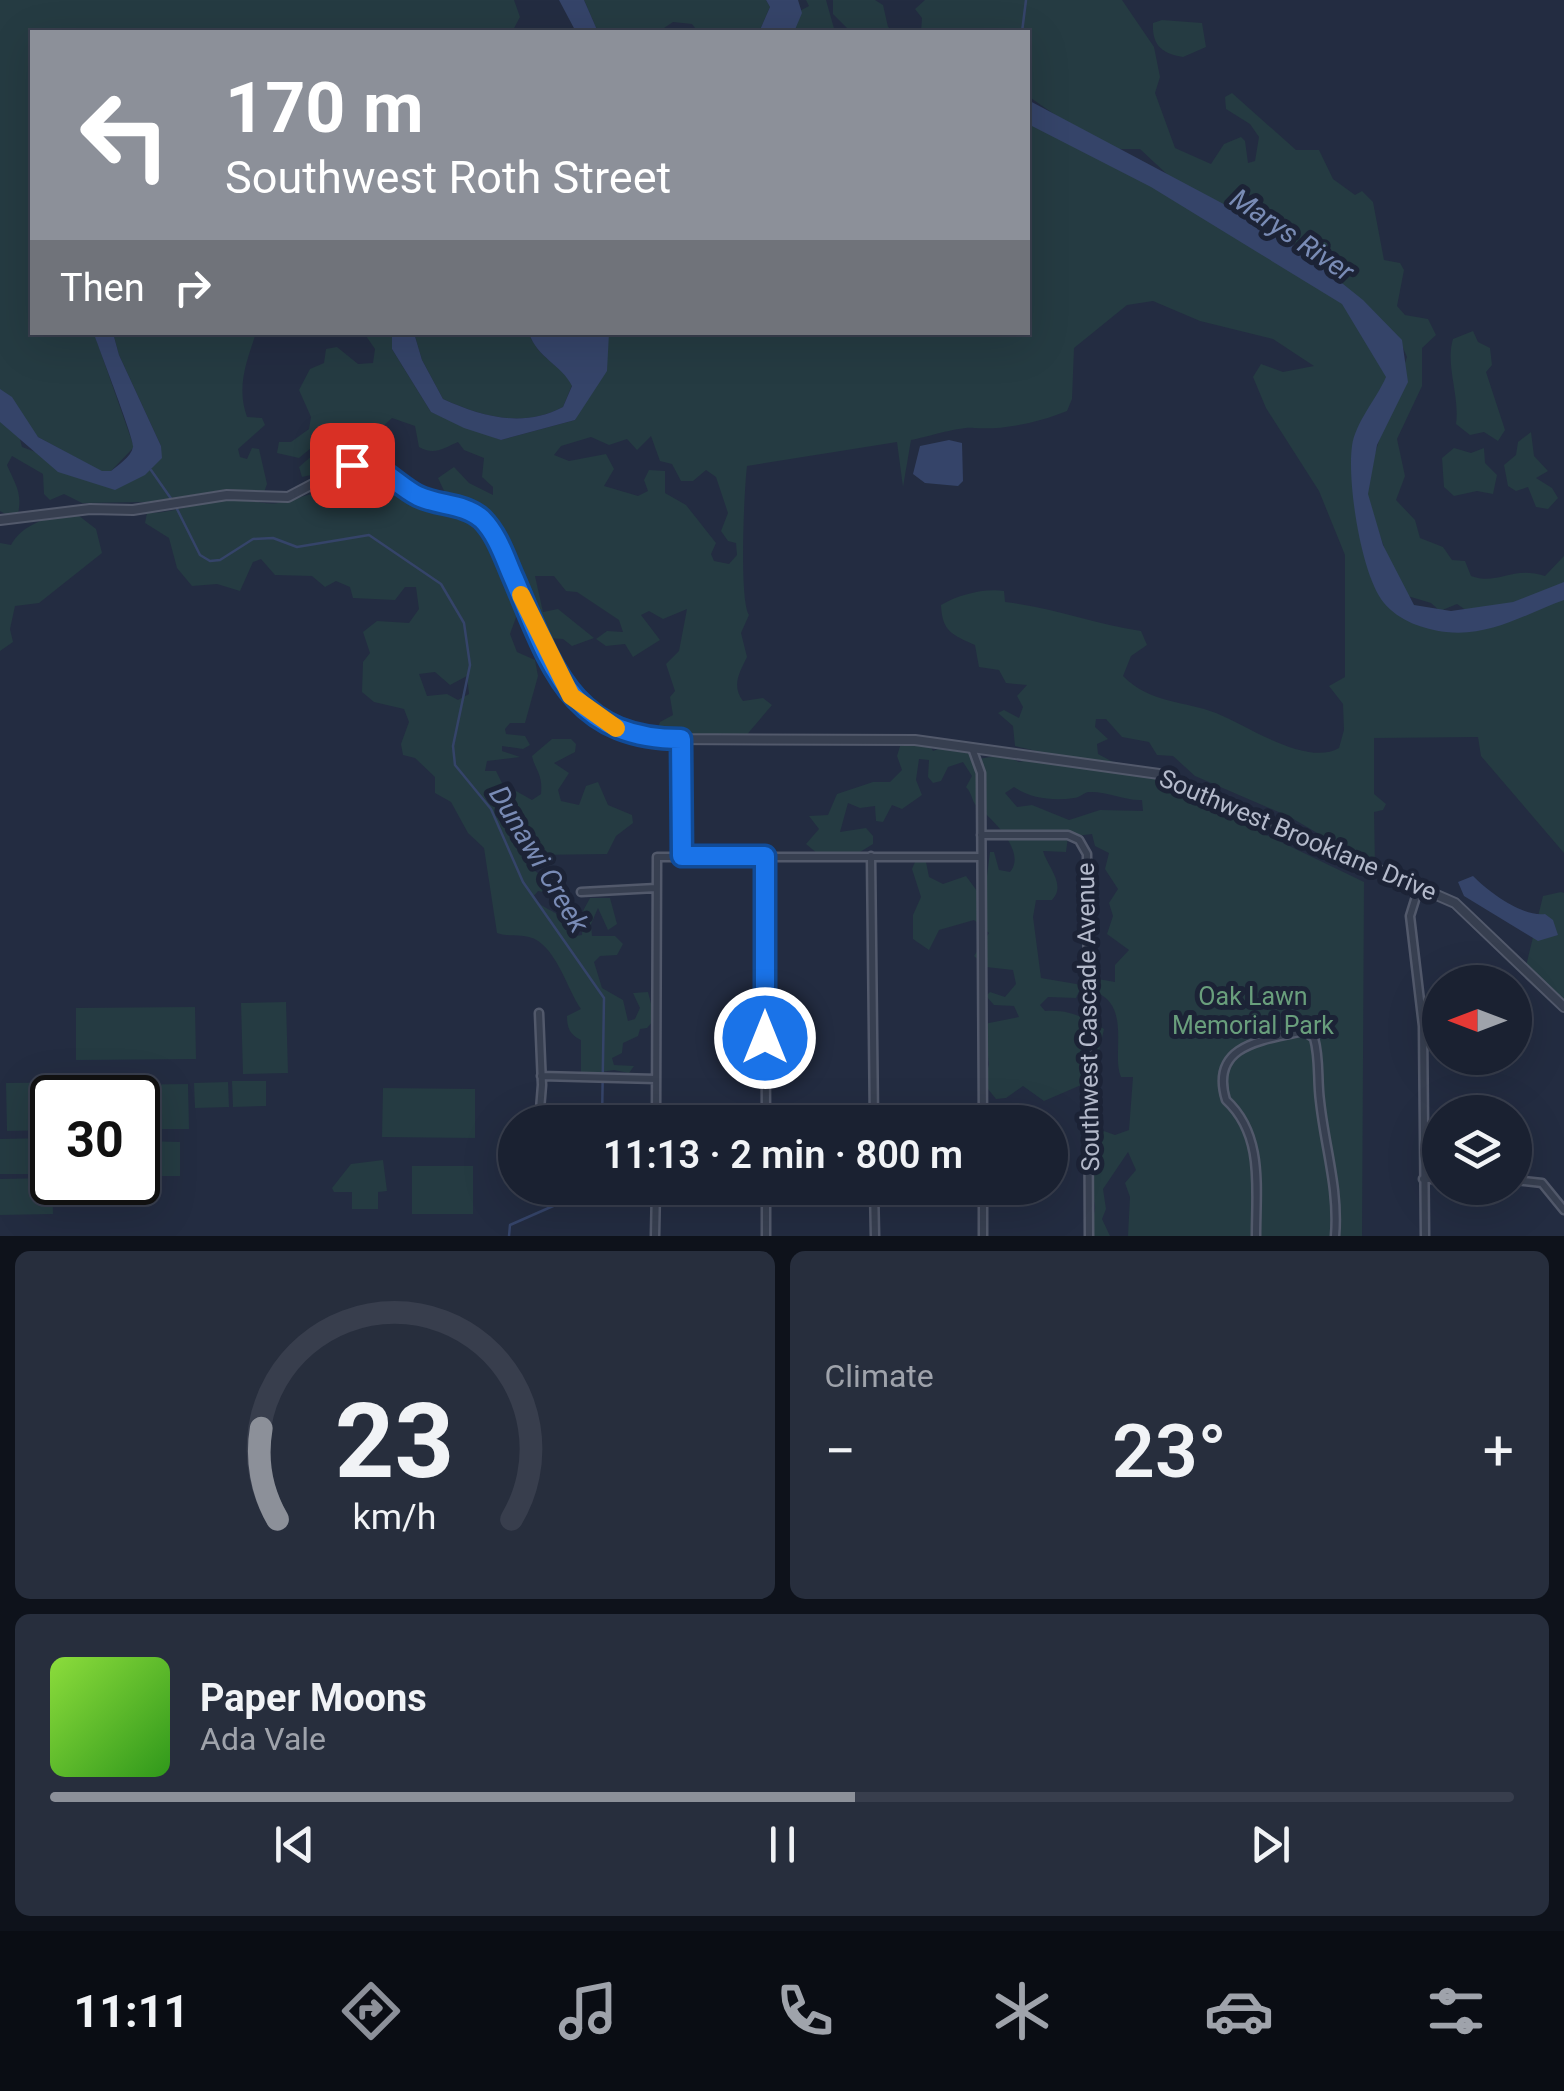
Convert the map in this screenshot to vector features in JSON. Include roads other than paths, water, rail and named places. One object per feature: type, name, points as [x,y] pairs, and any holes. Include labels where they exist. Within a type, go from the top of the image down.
[{"type":"street","name":"Southwest Brooklane Drive","points":[[0,520],[90,508],[133,510],[227,495],[288,497],[344,468],[368,464],[384,470],[407,490],[465,508],[487,525],[562,682],[585,710],[625,732],[681,739],[915,740],[1159,774],[1420,886],[1469,913],[1564,1007]]},
{"type":"street","points":[[681,739],[682,856]]},
{"type":"street","points":[[972,748],[980,774],[983,1105]]},
{"type":"street","name":"Southwest Cascade Avenue","points":[[981,835],[1068,836],[1082,843],[1087,854],[1089,1236]]},
{"type":"street","points":[[765,856],[766,1105]]},
{"type":"street","points":[[871,856],[874,1105]]},
{"type":"street","points":[[656,1105],[658,858],[980,857]]},
{"type":"street","points":[[1420,886],[1410,916],[1423,1026],[1423,1095]]},
{"type":"street","points":[[581,892],[656,888]]},
{"type":"street","points":[[539,1013],[540,1105]]},
{"type":"street","points":[[1256,1236],[1254,1143],[1240,1112],[1226,1100],[1223,1072],[1230,1054],[1245,1044],[1304,1032],[1314,1038],[1319,1055],[1320,1101],[1338,1199],[1335,1236]]},
{"type":"street","points":[[541,1076],[656,1080]]},
{"type":"street","points":[[1532,1183],[1542,1184],[1564,1210]]},
{"type":"street","points":[[655,1236],[656,1205]]},
{"type":"street","points":[[766,1205],[766,1236]]},
{"type":"street","points":[[874,1205],[875,1236]]},
{"type":"street","points":[[983,1236],[984,1205]]},
{"type":"street","points":[[1424,1205],[1425,1236]]},
{"type":"water","points":[[559,0],[584,0],[597,30],[575,30]]},
{"type":"water","points":[[766,0],[798,0],[802,13],[795,30],[760,30],[770,7]]},
{"type":"water","points":[[1030,101],[1282,235],[1363,300],[1402,340],[1408,382],[1377,445],[1368,494],[1383,545],[1414,605],[1451,611],[1513,602],[1564,582],[1564,600],[1507,623],[1462,633],[1420,626],[1384,603],[1362,551],[1351,462],[1357,428],[1386,377],[1342,304],[1151,187],[1030,125]]},
{"type":"water","points":[[94,335],[114,335],[161,446],[162,458],[145,475],[115,490],[58,472],[0,422],[0,389],[12,397],[38,437],[102,471],[111,471],[132,451],[123,413]]},
{"type":"water","points":[[392,335],[415,335],[422,360],[443,399],[488,415],[518,418],[563,407],[572,386],[530,335],[609,335],[607,371],[575,420],[501,440],[431,412],[392,349]]},
{"type":"water","points":[[949,440],[962,443],[963,481],[958,486],[925,483],[913,474],[920,446]]},
{"type":"water","points":[[1473,876],[1516,908],[1545,914],[1553,920],[1558,935],[1538,941],[1464,896],[1458,882]]},
{"type":"waterway","points":[[1022,30],[1026,0]]},
{"type":"waterway","name":"Dunawi Creek","points":[[151,470],[172,500]]},
{"type":"waterway","name":"Dunawi Creek","points":[[176,507],[200,555],[210,561],[220,560],[253,539],[273,538],[297,547],[369,535],[441,584],[464,623],[470,665],[453,746],[455,765],[491,809],[523,882],[604,998],[602,1105]]},
{"type":"waterway","name":"Dunawi Creek","points":[[509,1236],[510,1225],[555,1205]]},
{"type":"water label","name":"Marys River","points":[[1292,235]]},
{"type":"park label","name":"Oak Lawn Memorial Park","points":[[1253,1010]]}]
